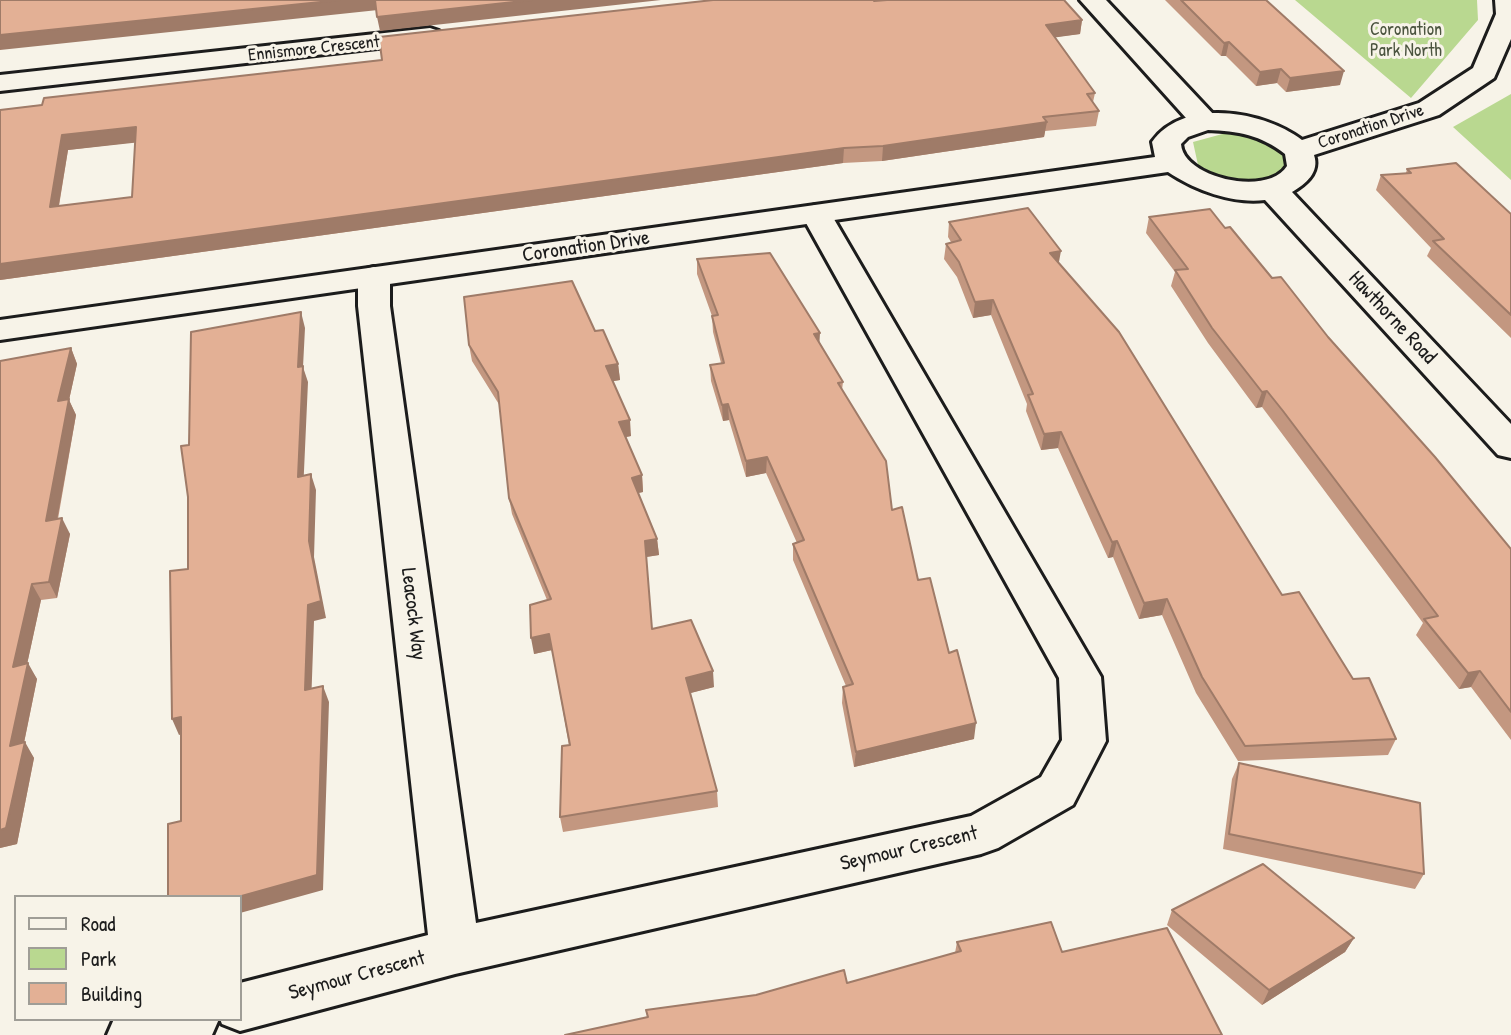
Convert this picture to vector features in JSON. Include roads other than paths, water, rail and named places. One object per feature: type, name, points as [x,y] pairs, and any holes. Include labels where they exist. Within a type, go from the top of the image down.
[{"type":"street","points":[[1092,0],[1205,122]]},
{"type":"street","name":"Coronation Drive","points":[[1297,151],[1429,109],[1485,72],[1508,14],[1507,0]]},
{"type":"street","name":"Ennismore Crescent","points":[[0,83],[448,34]]},
{"type":"street","points":[[1205,122],[1227,122],[1268,131],[1297,151],[1303,163],[1300,174],[1290,183],[1273,190],[1245,192],[1215,187],[1190,177],[1172,163],[1167,152],[1168,142],[1176,133],[1205,122]]},
{"type":"street","name":"Coronation Drive","points":[[0,330],[1172,163]]},
{"type":"street","name":"Hawthorne Road","points":[[1273,190],[1511,446]]},
{"type":"street","name":"Seymour Crescent","points":[[242,1006],[455,951],[981,834],[1057,791],[1084,741],[1080,677],[816,214]]},
{"type":"street","name":"Leacock Way","points":[[374,277],[374,306],[455,951]]},
{"type":"street","points":[[133,1035],[186,1021]]},
{"type":"park label","name":"Coronation Park North","points":[[1406,40]]}]
